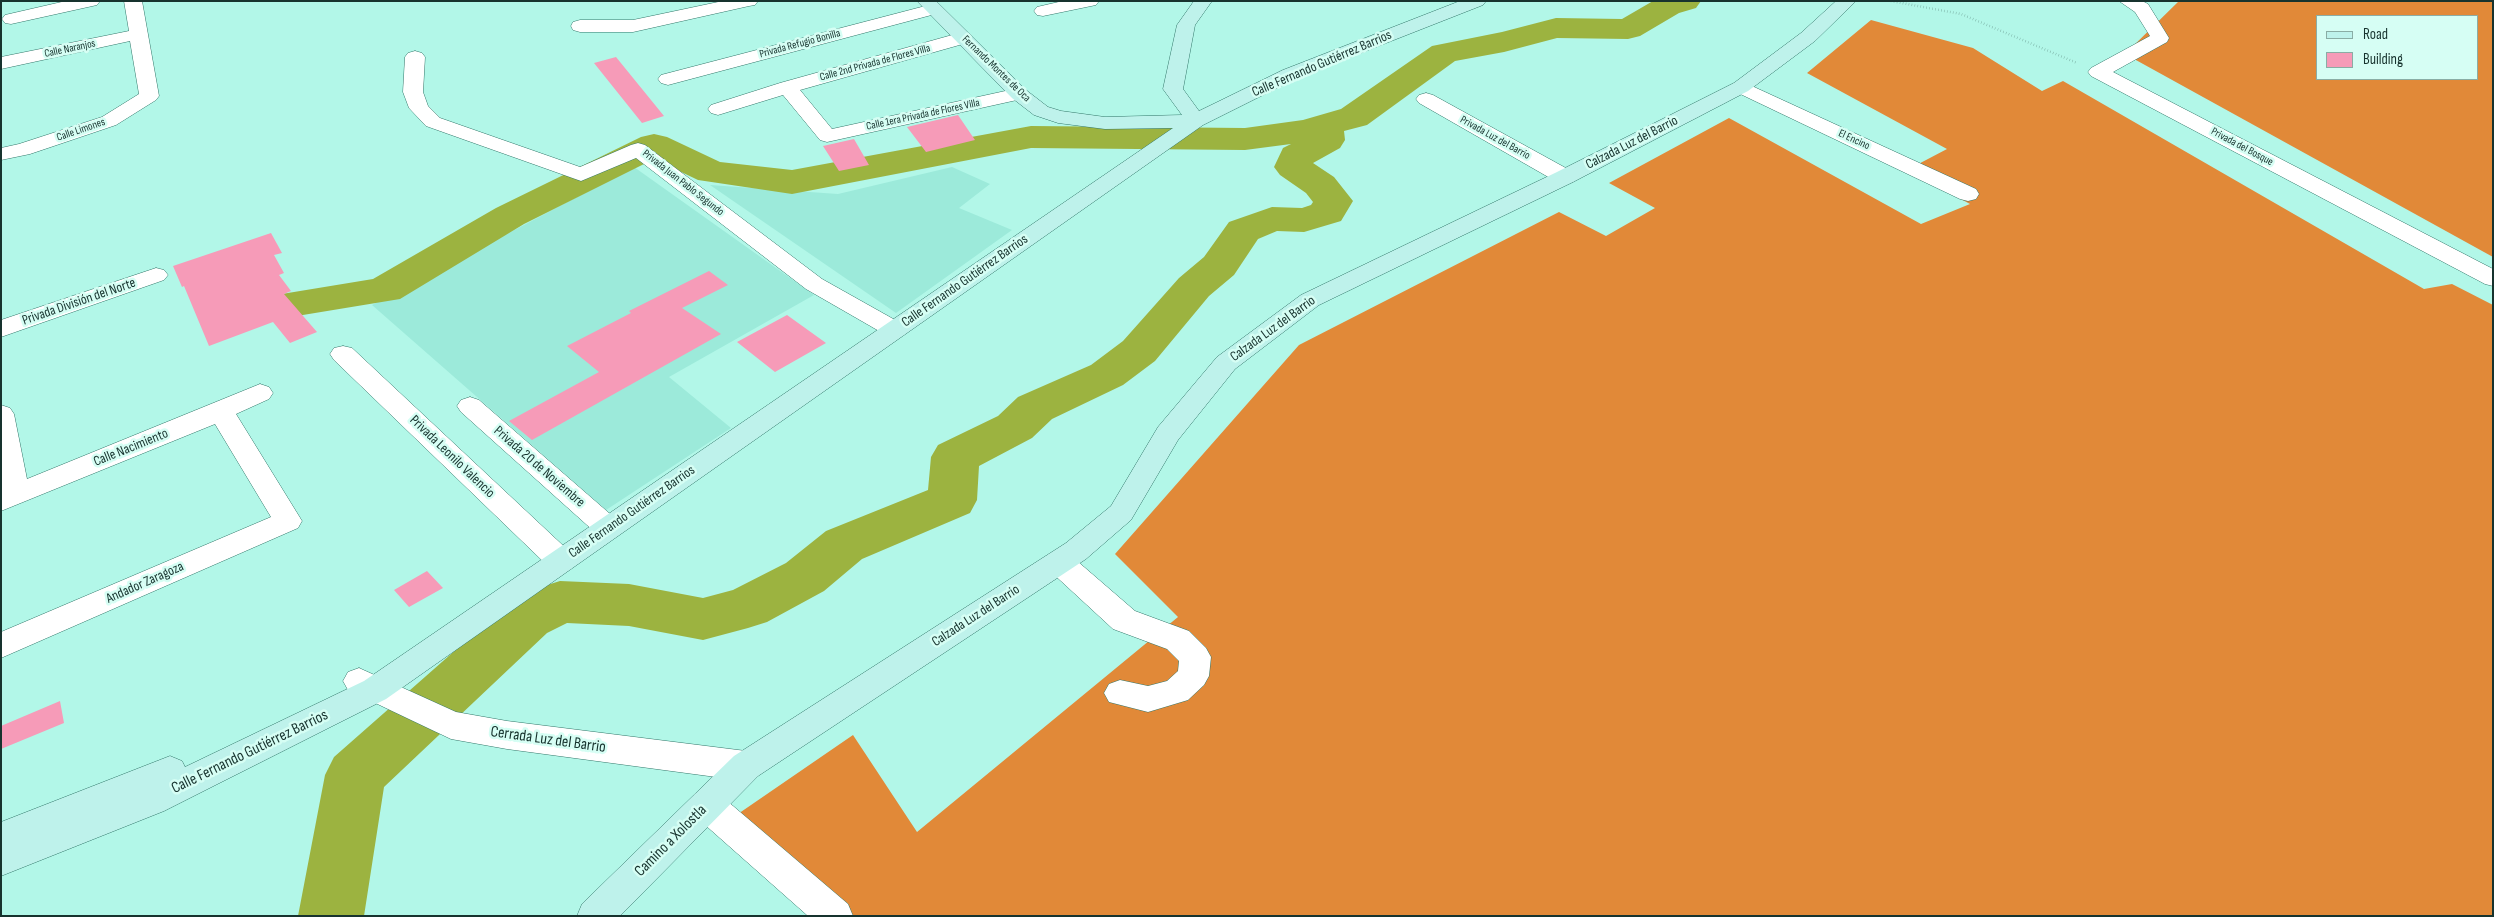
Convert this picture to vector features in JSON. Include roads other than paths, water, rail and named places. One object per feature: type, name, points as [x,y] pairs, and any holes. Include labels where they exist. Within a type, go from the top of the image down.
[{"type":"main road","points":[[1196,121],[1174,89],[1186,25],[1203,1]]},
{"type":"main road","name":"Calle Fernando Gutiérrez Barrios","points":[[1,860],[152,800],[367,686],[482,615],[1196,121],[1290,74],[1477,1]]},
{"type":"main road","name":"Calzada Luz del Barrio","points":[[746,766],[1076,551],[1121,513],[1168,434],[1226,363],[1310,300],[1565,177],[1741,87],[1808,37],[1847,1]]},
{"type":"main road","name":"Fernando Montes de Oca","points":[[929,5],[1019,94],[1041,111],[1084,122],[1196,121]]},
{"type":"main road","name":"Calle Fernando Gutiérrez Barrios","points":[[1,838],[149,781],[367,686]]},
{"type":"main road","name":"Camino a Xolostla","points":[[595,916],[746,766]]},
{"type":"street","points":[[11,19],[91,1]]},
{"type":"street","name":"Calle Limones","points":[[1,154],[23,150],[109,121],[149,96],[133,1]]},
{"type":"street","points":[[580,26],[633,26],[749,1]]},
{"type":"street","points":[[1043,11],[1090,1]]},
{"type":"street","name":"Privada del Bosque","points":[[2128,1],[2142,8],[2160,38],[2098,72],[2493,279]]},
{"type":"street","name":"Privada Refugio Bonilla","points":[[668,79],[929,5]]},
{"type":"street","name":"Calle Naranjos","points":[[2,63],[139,34]]},
{"type":"street","name":"Calle 2nd Privada de Flores Villa","points":[[718,109],[787,87],[963,38]]},
{"type":"street","name":"Privada Juan Pablo Segundo","points":[[415,57],[413,92],[419,108],[433,122],[581,175],[638,149],[814,284],[895,330]]},
{"type":"street","name":"Calle 1era Privada de Flores Villa","points":[[787,87],[826,136],[1019,94]]},
{"type":"street","name":"El Encino","points":[[1741,87],[1968,194]]},
{"type":"street","name":"Privada Luz del Barrio","points":[[1426,99],[1565,177]]},
{"type":"street","name":"Privada División del Norte","points":[[1,329],[156,275]]},
{"type":"street","name":"Privada Leonilo Valencio","points":[[343,354],[561,561]]},
{"type":"street","name":"Calle Nacimiento","points":[[8,498],[221,411],[260,393]]},
{"type":"street","name":"Privada 20 de Noviembre","points":[[470,406],[607,527]]},
{"type":"street","name":"Andador Zaragoza","points":[[1,646],[288,520],[221,411]]},
{"type":"street","points":[[1,414],[9,452],[8,498]]},
{"type":"street","points":[[1059,562],[1124,620],[1178,640],[1195,657],[1193,676],[1177,691],[1148,699],[1120,693]]},
{"type":"street","name":"Cerrada Luz del Barrio","points":[[367,686],[451,725],[507,735],[746,766]]},
{"type":"street","points":[[707,805],[835,916]]},
{"type":"waterway","points":[[230,314],[385,290],[510,216],[654,145],[711,172],[792,182],[1031,137],[1245,139],[1306,131],[1354,117],[1444,53],[1504,42],[1556,28],[1628,29],[1668,6],[1685,1]]},
{"type":"waterway","points":[[331,916],[355,775],[528,618],[560,602],[629,605],[703,619],[748,607],[805,577],[844,545],[952,500],[955,457],[1015,427],[1035,408],[1107,375],[1139,351],[1194,287],[1219,266],[1243,231],[1272,219],[1304,220],[1327,213],[1333,201],[1320,185],[1293,167],[1296,156],[1327,140],[1325,126]]}]
